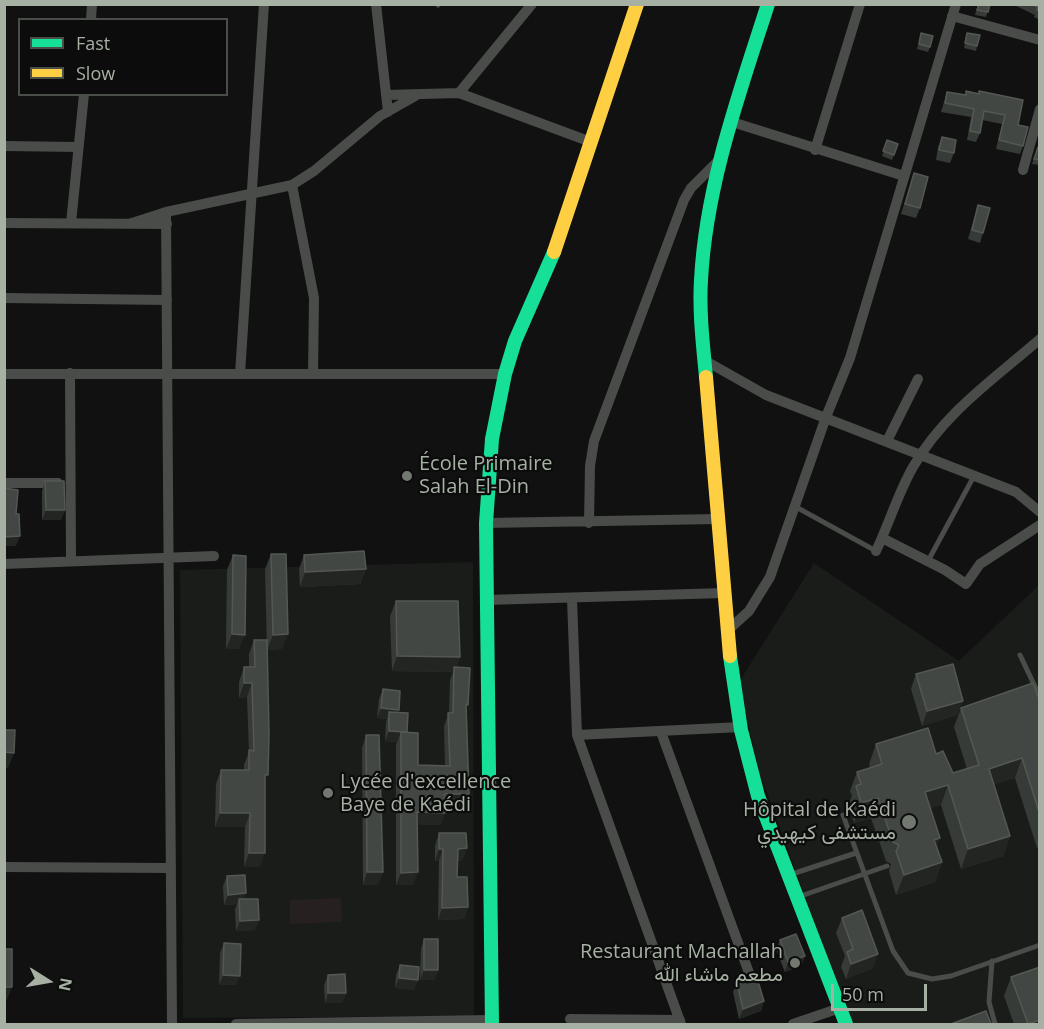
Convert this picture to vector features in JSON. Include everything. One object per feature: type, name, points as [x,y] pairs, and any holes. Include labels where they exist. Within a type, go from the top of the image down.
[{"type":"main road","points":[[492,1022],[486,523],[492,439],[505,374],[515,341],[552,258],[637,4]]},
{"type":"main road","points":[[768,4],[729,121],[703,235],[699,291],[704,360],[727,631],[741,727],[749,763],[787,876],[846,1024]]},
{"type":"street","points":[[240,374],[264,4]]},
{"type":"street","points":[[376,4],[388,112]]},
{"type":"street","points":[[459,93],[532,4]]},
{"type":"street","points":[[815,150],[860,4]]},
{"type":"street","points":[[727,631],[749,611],[770,577],[826,417],[850,358],[955,8],[1040,40]]},
{"type":"street","points":[[386,95],[459,93],[591,142]]},
{"type":"street","points":[[4,223],[129,224],[166,218],[251,193],[292,185],[314,171],[357,133],[419,94]]},
{"type":"street","points":[[71,223],[84,96]]},
{"type":"street","points":[[1023,170],[1040,109]]},
{"type":"street","points":[[729,121],[815,150],[904,176]]},
{"type":"street","points":[[4,146],[78,147]]},
{"type":"street","points":[[589,523],[590,466],[594,441],[684,200],[691,188],[719,160]]},
{"type":"street","points":[[292,185],[314,298],[313,374]]},
{"type":"street","points":[[166,218],[172,1024]]},
{"type":"street","points":[[4,298],[167,300]]},
{"type":"street","points":[[876,551],[913,467],[940,428],[984,384],[1035,343],[1040,356]]},
{"type":"street","points":[[704,360],[765,395],[1016,492],[1040,512]]},
{"type":"street","points":[[70,373],[71,561]]},
{"type":"street","points":[[4,374],[505,374]]},
{"type":"street","points":[[887,441],[918,379]]},
{"type":"street","points":[[4,483],[70,483]]},
{"type":"street","points":[[486,523],[718,519]]},
{"type":"street","points":[[882,538],[928,561],[966,584],[980,564],[1040,525]]},
{"type":"street","points":[[4,564],[213,556]]},
{"type":"street","points":[[486,600],[724,593]]},
{"type":"street","points":[[570,1019],[680,1022],[577,735],[572,599]]},
{"type":"street","points":[[577,735],[741,727]]},
{"type":"street","points":[[661,732],[752,981]]},
{"type":"street","points":[[4,867],[171,868]]},
{"type":"street","points":[[793,1024],[840,1008]]},
{"type":"street","points":[[236,1024],[492,1022]]},
{"type":"lane","points":[[928,561],[974,476]]},
{"type":"lane","points":[[794,506],[876,551]]},
{"type":"lane","points":[[1020,655],[1040,697]]},
{"type":"lane","points":[[843,815],[862,874],[893,951],[908,973],[932,979],[951,976],[1040,945]]},
{"type":"lane","points":[[787,876],[855,853]]},
{"type":"lane","points":[[796,898],[887,866]]},
{"type":"lane","points":[[992,962],[989,1002],[995,1024]]},
{"type":"shaded area","name":"Lycée d'excellence Baye de Kaédi","points":[[473,562],[474,1016],[183,1018],[180,570]]},
{"type":"shaded area","name":"Hôpital de Kaédi مستشفى كيهيدي","points":[[814,563],[959,661],[1039,585],[1039,1024],[852,1024],[759,771],[739,682]]},
{"type":"shaded area","points":[[341,898],[342,922],[290,924],[290,900]]},
{"type":"building","points":[[979,4],[990,4],[988,12],[977,10]]},
{"type":"building","points":[[1032,4],[1040,4],[1040,11],[1037,10],[1038,7]]},
{"type":"building","points":[[921,33],[933,36],[930,47],[919,44]]},
{"type":"building","points":[[967,33],[980,35],[977,46],[965,43]]},
{"type":"building","points":[[966,91],[979,94],[979,91],[1023,100],[1018,125],[1028,127],[1023,146],[999,140],[1005,115],[984,111],[980,133],[970,131],[974,109],[945,103],[947,92],[966,95]]},
{"type":"building","points":[[942,137],[956,140],[954,153],[939,150]]},
{"type":"building","points":[[887,140],[898,144],[894,155],[883,151]]},
{"type":"building","points":[[1040,147],[1040,160],[1034,159]]},
{"type":"building","points":[[914,173],[928,177],[920,208],[905,204]]},
{"type":"building","points":[[978,205],[990,208],[983,233],[972,230]]},
{"type":"building","points":[[45,481],[64,481],[65,510],[46,510]]},
{"type":"building","points":[[4,488],[18,490],[16,514],[19,514],[20,536],[4,537]]},
{"type":"building","points":[[364,551],[366,569],[305,572],[304,555]]},
{"type":"building","points":[[271,554],[286,554],[288,634],[273,635]]},
{"type":"building","points":[[233,555],[246,556],[245,635],[232,634]]},
{"type":"building","points":[[396,601],[458,601],[460,657],[397,656]]},
{"type":"building","points":[[254,640],[267,640],[269,733],[268,775],[265,775],[265,853],[249,853],[250,813],[220,813],[221,770],[249,770],[249,750],[254,751],[252,683],[244,683],[244,667],[255,667]]},
{"type":"building","points":[[953,664],[963,701],[927,711],[916,674]]},
{"type":"building","points":[[454,667],[470,668],[468,705],[466,704],[469,794],[445,794],[445,813],[417,812],[418,872],[401,873],[401,732],[418,733],[418,765],[450,766],[448,713],[453,713]]},
{"type":"building","points":[[1033,683],[1040,702],[1040,815],[1022,758],[989,769],[1010,836],[968,849],[948,785],[925,792],[940,838],[934,840],[942,862],[904,875],[896,851],[899,845],[893,842],[878,798],[861,803],[856,786],[861,784],[857,772],[882,764],[876,744],[928,728],[936,754],[943,751],[953,773],[979,765],[961,708]]},
{"type":"building","points":[[383,689],[400,691],[399,710],[381,708]]},
{"type":"building","points":[[389,712],[408,713],[407,732],[389,731]]},
{"type":"building","points":[[4,730],[15,730],[14,753],[4,752]]},
{"type":"building","points":[[366,735],[379,735],[383,872],[367,872]]},
{"type":"building","points":[[439,833],[466,833],[467,848],[458,849],[457,877],[467,877],[468,907],[442,908],[443,849],[439,849]]},
{"type":"building","points":[[245,875],[246,893],[228,895],[227,876]]},
{"type":"building","points":[[239,899],[258,899],[259,920],[240,921]]},
{"type":"building","points":[[862,910],[878,954],[851,964],[847,952],[853,949],[842,918]]},
{"type":"building","points":[[796,934],[805,956],[788,962],[780,940]]},
{"type":"building","points":[[424,939],[438,939],[438,970],[424,970]]},
{"type":"building","points":[[224,943],[241,944],[240,976],[223,975]]},
{"type":"building","points":[[4,949],[12,949],[12,987],[4,987]]},
{"type":"building","points":[[400,965],[419,967],[418,980],[399,978]]},
{"type":"building","points":[[1040,967],[1040,1020],[1028,1024],[1011,977]]},
{"type":"building","points":[[345,974],[346,993],[328,993],[328,975]]},
{"type":"building","points":[[757,978],[764,1001],[743,1009],[737,982]]},
{"type":"building","points":[[986,1011],[991,1024],[951,1024]]},
{"type":"traffic: fast","points":[[706,377],[701,292],[704,245],[726,140],[768,4]]},
{"type":"traffic: fast","points":[[492,1024],[486,523],[492,439],[505,374],[515,341],[554,252]]},
{"type":"traffic: fast","points":[[730,656],[741,730],[758,796],[846,1024]]},
{"type":"traffic: slow","points":[[554,252],[637,4]]},
{"type":"traffic: slow","points":[[706,377],[730,656]]},
{"type":"place","name":"École Primaire Salah El-Din","points":[[407,476]]},
{"type":"place","name":"Lycée d'excellence Baye de Kaédi","points":[[328,793]]},
{"type":"place","name":"Hôpital de Kaédi مستشفى كيهيدي","points":[[909,822]]},
{"type":"place","name":"Restaurant Machallah مطعم ماشاء الله","points":[[795,963]]}]
